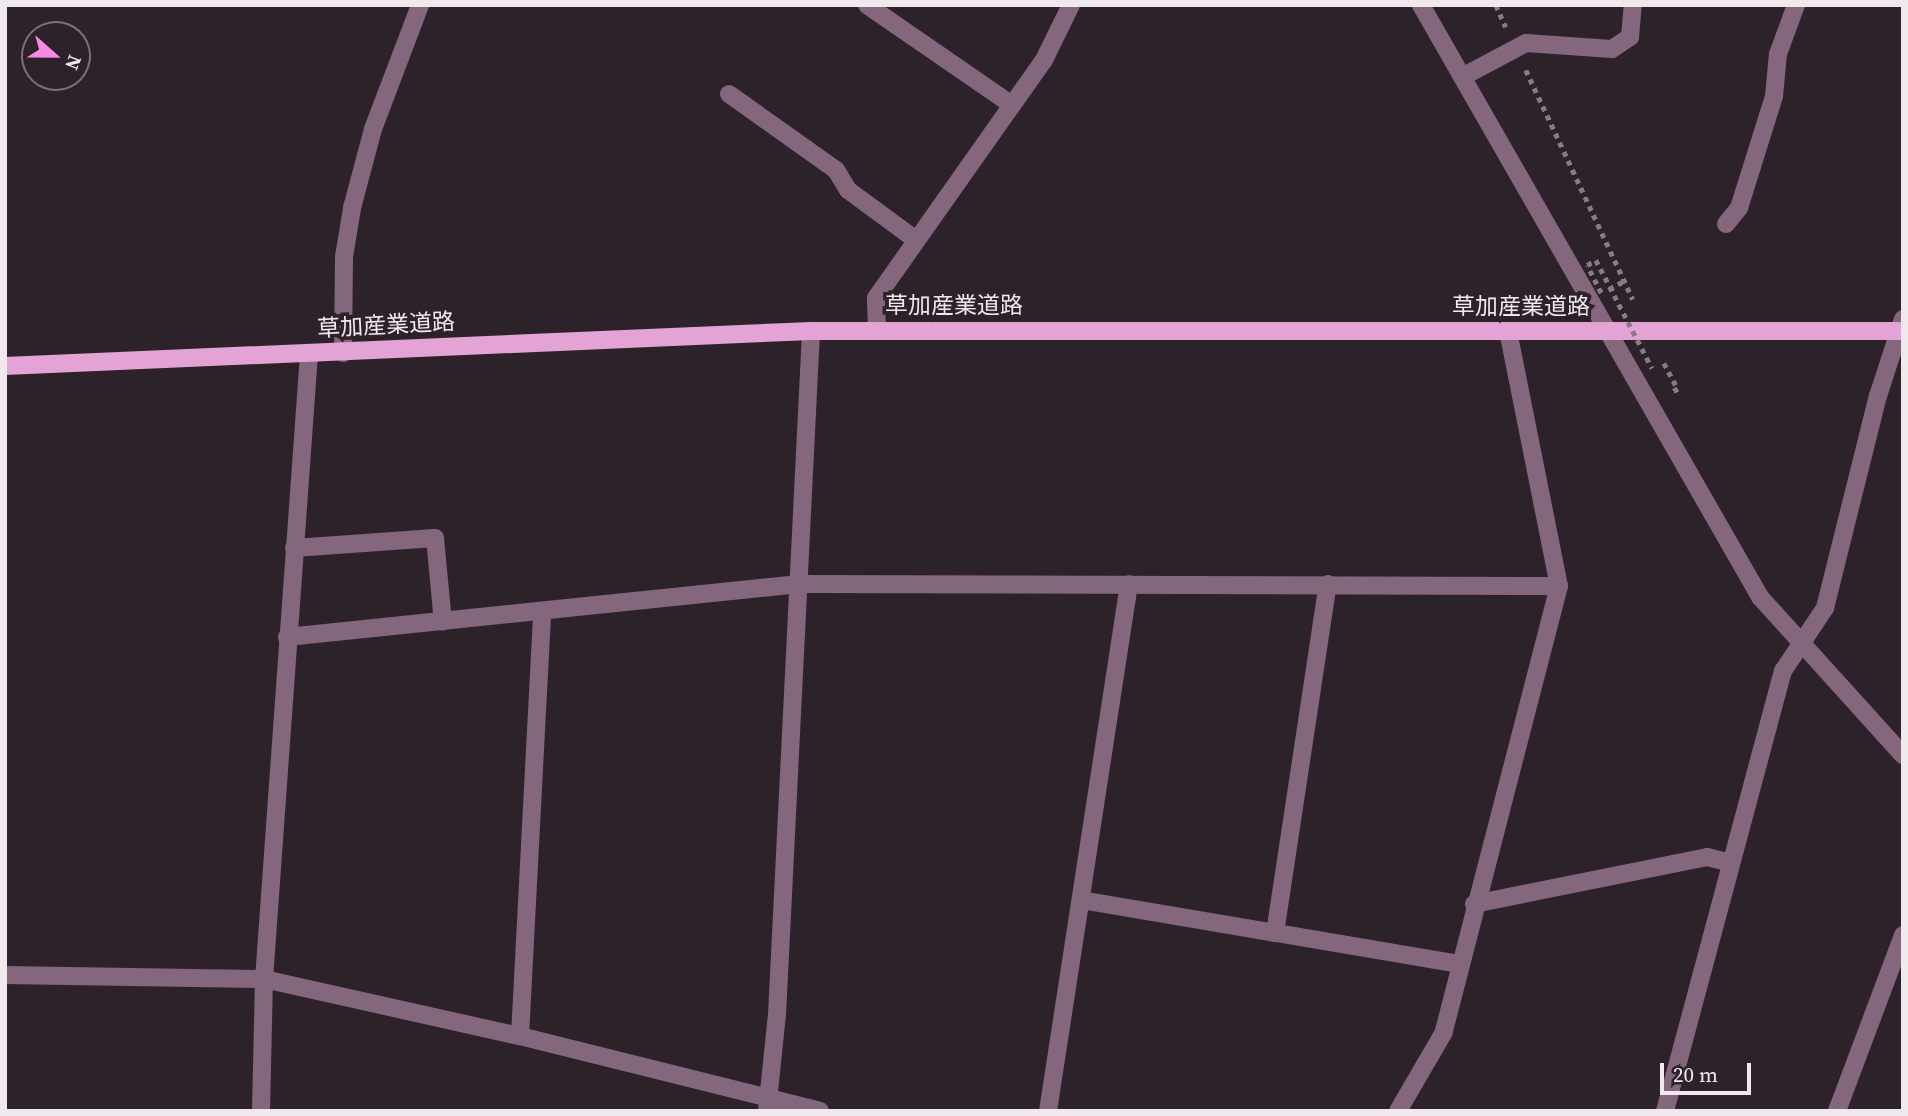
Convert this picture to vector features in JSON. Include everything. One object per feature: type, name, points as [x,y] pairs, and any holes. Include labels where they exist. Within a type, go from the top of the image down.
[{"type":"main road","name":"草加産業道路","points":[[5,366],[811,331],[1508,331],[1901,327]]},
{"type":"street","points":[[343,353],[344,257],[352,208],[373,129],[420,5]]},
{"type":"street","points":[[867,5],[1013,105]]},
{"type":"street","points":[[877,330],[876,298],[1044,60],[1071,5]]},
{"type":"street","points":[[1421,5],[1760,597],[1903,755]]},
{"type":"street","points":[[1462,76],[1526,43],[1612,48],[1630,37],[1633,5]]},
{"type":"street","points":[[1726,224],[1739,208],[1774,96],[1777,54],[1796,5]]},
{"type":"street","points":[[729,93],[836,170],[848,190],[916,240]]},
{"type":"street","points":[[1666,1110],[1783,671],[1825,608],[1901,327]]},
{"type":"street","points":[[768,1105],[777,1015],[811,331]]},
{"type":"street","points":[[1398,1111],[1444,1032],[1474,904],[1559,586],[1508,331]]},
{"type":"street","points":[[261,1111],[264,979],[309,354]]},
{"type":"street","points":[[294,548],[435,538],[443,622]]},
{"type":"street","points":[[287,637],[799,584],[1559,586]]},
{"type":"street","points":[[1048,1111],[1129,584]]},
{"type":"street","points":[[1275,933],[1328,584]]},
{"type":"street","points":[[520,1036],[542,612]]},
{"type":"street","points":[[1474,904],[1707,857],[1731,863]]},
{"type":"street","points":[[1081,900],[1459,964]]},
{"type":"street","points":[[1837,1111],[1903,935]]},
{"type":"street","points":[[5,975],[264,979],[520,1036],[768,1105],[820,1111]]},
{"type":"path","points":[[1496,5],[1633,299]]},
{"type":"path","points":[[1601,293],[1587,265],[1595,260],[1652,368]]}]
